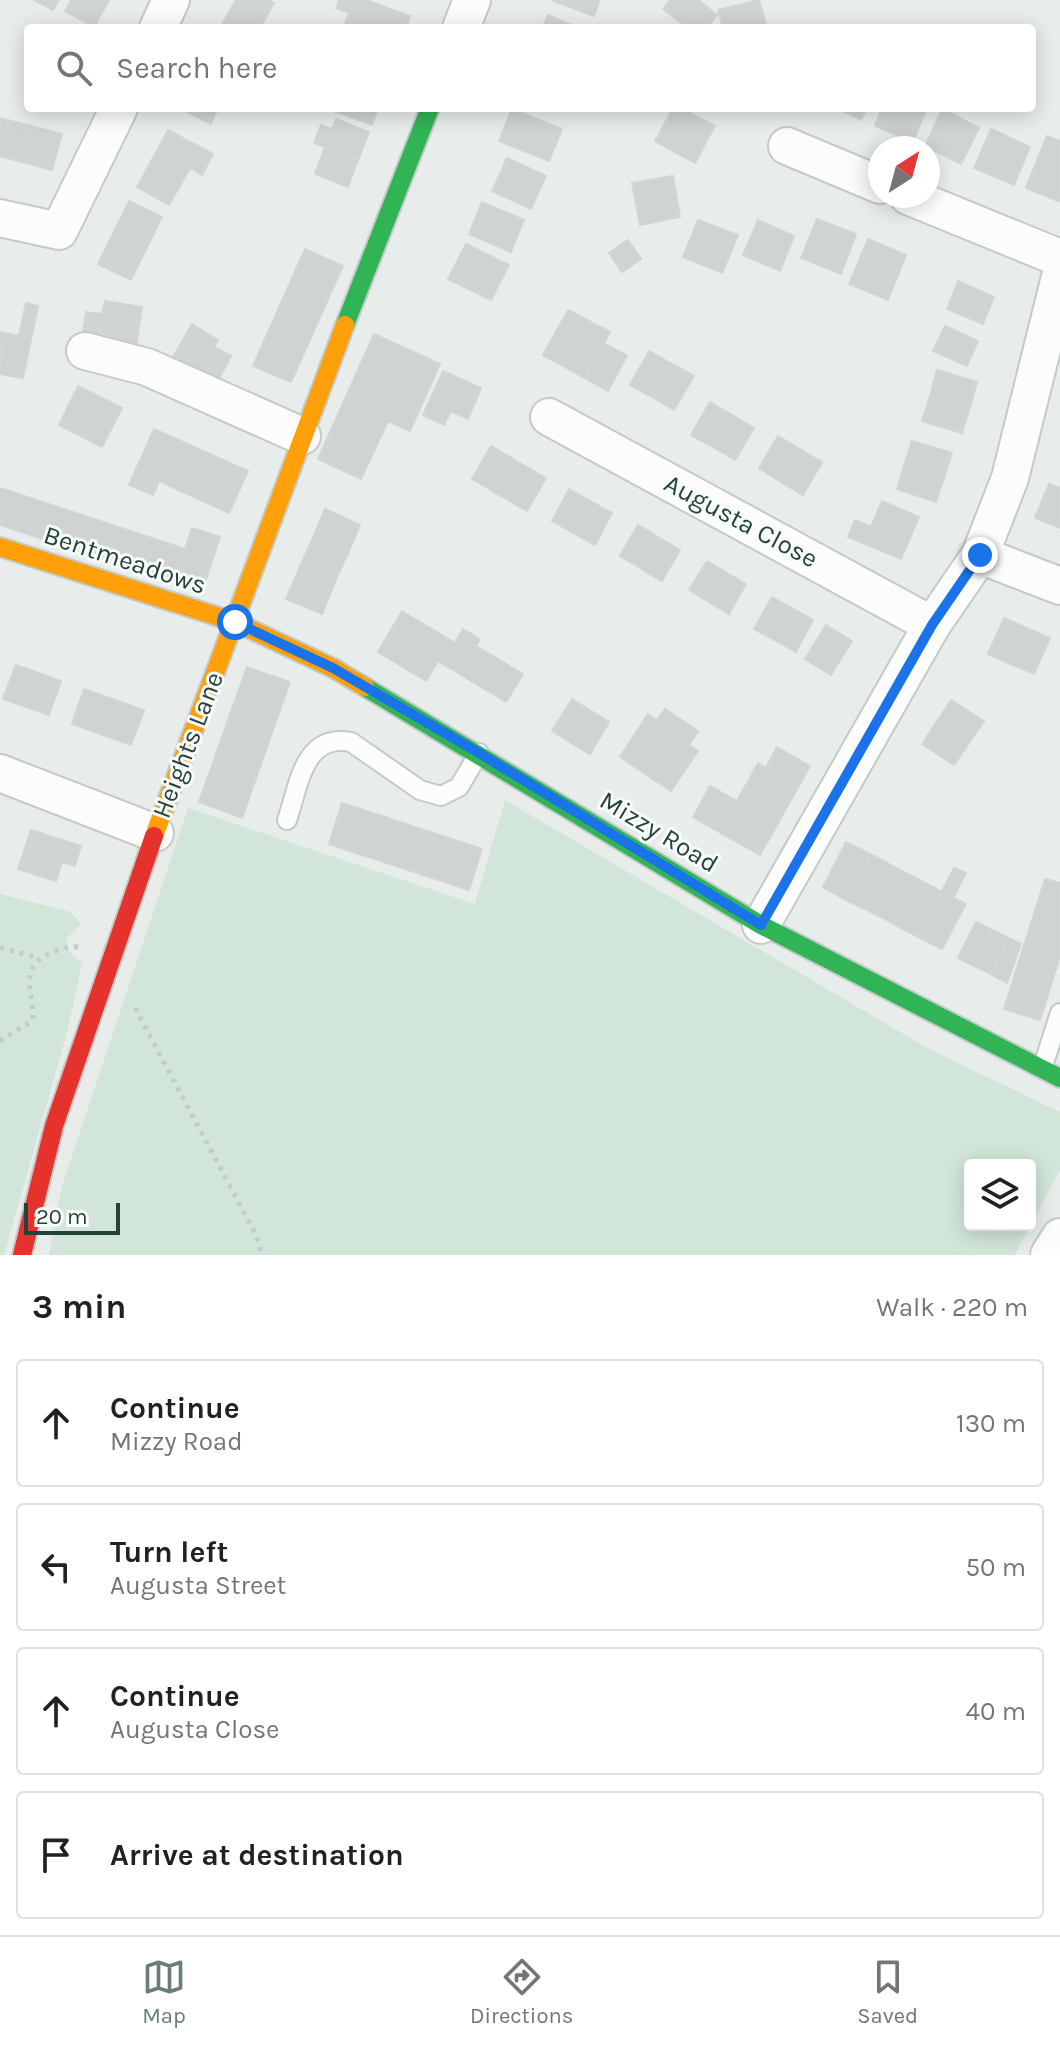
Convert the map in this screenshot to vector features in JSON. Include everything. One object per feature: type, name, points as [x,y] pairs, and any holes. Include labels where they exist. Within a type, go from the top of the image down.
[{"type":"street","points":[[160,24],[171,0]]},
{"type":"street","points":[[463,24],[472,0]]},
{"type":"street","points":[[0,218],[59,231],[117,112]]},
{"type":"street","name":"Heights Lane","points":[[22,1255],[54,1126],[155,833],[302,436],[428,112]]},
{"type":"street","points":[[787,146],[868,180]]},
{"type":"street","points":[[937,208],[1060,258]]},
{"type":"street","points":[[761,925],[932,625],[980,555],[1010,478],[1060,277]]},
{"type":"street","points":[[85,351],[147,367],[302,436]]},
{"type":"street","name":"Augusta Close","points":[[549,417],[932,625]]},
{"type":"street","name":"Bentmeadows","points":[[0,547],[235,622]]},
{"type":"street","points":[[980,555],[1060,586]]},
{"type":"street","name":"Mizzy Road","points":[[235,622],[333,668],[761,925],[1060,1078]]},
{"type":"street","points":[[0,773],[155,833]]},
{"type":"street","points":[[1049,1255],[1060,1237]]},
{"type":"lane","points":[[287,820],[305,764],[323,743],[337,739],[351,742],[420,790],[441,796],[459,787],[479,753]]},
{"type":"lane","points":[[1042,1069],[1060,1013]]},
{"type":"path","points":[[0,1041],[33,1020],[30,983],[32,964],[38,957],[67,946],[89,947],[111,959],[256,1235],[262,1255]]},
{"type":"path","points":[[0,948],[38,957]]},
{"type":"green space","points":[[505,800],[931,1050],[1060,1112],[1060,1170],[1036,1215],[1036,1159],[964,1159],[964,1231],[1028,1231],[1015,1255],[49,1255],[61,1189],[188,808],[475,904]]},
{"type":"green space","points":[[0,894],[71,912],[81,924],[66,939],[71,953],[82,963],[68,1029],[4,1255],[0,1255]]},
{"type":"building","points":[[34,0],[59,0],[53,10]]},
{"type":"building","points":[[71,0],[109,0],[96,24],[89,24],[65,11]]},
{"type":"building","points":[[236,0],[268,0],[274,3],[262,24],[222,24]]},
{"type":"building","points":[[339,0],[366,0],[410,16],[407,24],[345,24],[349,13],[336,8]]},
{"type":"building","points":[[551,0],[600,0],[594,16]]},
{"type":"building","points":[[670,0],[698,0],[717,15],[710,24],[682,24],[663,9]]},
{"type":"building","points":[[759,0],[766,24],[722,24],[718,10]]},
{"type":"building","points":[[548,15],[569,24],[544,24]]},
{"type":"building","points":[[187,112],[216,112],[211,124]]},
{"type":"building","points":[[337,112],[377,112],[372,125]]},
{"type":"building","points":[[511,112],[520,112],[562,129],[549,161],[499,141]]},
{"type":"building","points":[[671,112],[688,112],[715,126],[695,163],[655,141]]},
{"type":"building","points":[[845,112],[865,112],[861,120]]},
{"type":"building","points":[[880,112],[925,112],[915,136],[899,136],[875,126]]},
{"type":"building","points":[[941,112],[948,112],[979,128],[961,164],[940,154],[940,136],[930,136]]},
{"type":"building","points":[[0,118],[62,134],[52,170],[0,156]]},
{"type":"building","points":[[336,119],[369,132],[358,160],[314,143],[321,125],[332,129]]},
{"type":"building","points":[[991,129],[1030,147],[1014,185],[974,168]]},
{"type":"building","points":[[168,130],[213,154],[202,175],[190,168],[169,205],[137,187]]},
{"type":"building","points":[[1047,136],[1060,141],[1060,202],[1026,188]]},
{"type":"building","points":[[325,147],[358,160],[348,187],[315,174]]},
{"type":"building","points":[[507,158],[546,176],[531,209],[492,191]]},
{"type":"building","points":[[673,176],[680,217],[640,225],[632,183]]},
{"type":"building","points":[[129,201],[162,217],[131,280],[98,264]]},
{"type":"building","points":[[482,202],[524,220],[511,252],[469,234]]},
{"type":"building","points":[[817,219],[856,234],[841,274],[801,258]]},
{"type":"building","points":[[698,220],[738,235],[722,273],[683,257]]},
{"type":"building","points":[[758,220],[794,236],[780,271],[743,255]]},
{"type":"building","points":[[868,239],[906,255],[888,300],[849,284]]},
{"type":"building","points":[[628,240],[641,259],[622,272],[609,253]]},
{"type":"building","points":[[466,244],[509,265],[491,300],[448,279]]},
{"type":"building","points":[[305,249],[343,266],[291,382],[253,366]]},
{"type":"building","points":[[958,281],[994,297],[983,324],[947,309]]},
{"type":"building","points":[[105,301],[142,307],[136,347],[82,338],[86,312],[102,314]]},
{"type":"building","points":[[26,303],[38,306],[23,378],[0,374],[6,333],[19,336]]},
{"type":"building","points":[[568,310],[610,332],[585,378],[543,355]]},
{"type":"building","points":[[192,324],[218,340],[214,347],[231,356],[215,386],[171,361]]},
{"type":"building","points":[[945,326],[978,341],[967,366],[933,351]]},
{"type":"building","points":[[0,332],[6,333],[0,365]]},
{"type":"building","points":[[374,334],[440,364],[410,431],[388,421],[361,479],[318,459]]},
{"type":"building","points":[[604,343],[627,356],[608,391],[585,378]]},
{"type":"building","points":[[649,351],[672,364],[652,397],[630,385]]},
{"type":"building","points":[[672,364],[694,376],[674,410],[652,397]]},
{"type":"building","points":[[937,370],[977,382],[970,407],[930,396]]},
{"type":"building","points":[[443,371],[481,388],[468,419],[451,411],[444,425],[423,415]]},
{"type":"building","points":[[78,386],[122,408],[102,447],[59,425]]},
{"type":"building","points":[[930,396],[970,407],[962,433],[922,421]]},
{"type":"building","points":[[710,402],[732,415],[713,447],[691,435]]},
{"type":"building","points":[[732,415],[754,428],[735,460],[713,447]]},
{"type":"building","points":[[154,429],[248,471],[229,513],[159,481],[153,495],[129,485]]},
{"type":"building","points":[[778,436],[800,449],[781,482],[759,468]]},
{"type":"building","points":[[912,441],[952,453],[944,478],[904,465]]},
{"type":"building","points":[[491,446],[546,478],[527,511],[472,479]]},
{"type":"building","points":[[800,449],[822,462],[803,495],[781,482]]},
{"type":"building","points":[[904,465],[944,478],[936,502],[897,489]]},
{"type":"building","points":[[1049,484],[1060,488],[1060,528],[1035,518]]},
{"type":"building","points":[[0,488],[185,549],[192,528],[220,537],[202,592],[0,525]]},
{"type":"building","points":[[569,489],[612,513],[595,545],[552,521]]},
{"type":"building","points":[[882,501],[919,517],[901,559],[848,537],[855,520],[871,527]]},
{"type":"building","points":[[325,509],[360,525],[349,551],[314,535]]},
{"type":"building","points":[[638,525],[680,550],[662,581],[620,556]]},
{"type":"building","points":[[314,535],[349,551],[338,575],[303,560]]},
{"type":"building","points":[[303,560],[338,575],[322,614],[286,599]]},
{"type":"building","points":[[707,561],[746,584],[729,614],[689,590]]},
{"type":"building","points":[[772,597],[813,620],[796,652],[754,629]]},
{"type":"building","points":[[402,611],[455,643],[463,629],[480,639],[476,646],[523,674],[506,702],[438,661],[426,681],[378,652]]},
{"type":"building","points":[[1004,618],[1050,638],[1034,674],[988,654]]},
{"type":"building","points":[[826,625],[852,641],[831,675],[805,659]]},
{"type":"building","points":[[16,665],[61,681],[49,715],[3,699]]},
{"type":"building","points":[[247,667],[290,682],[242,818],[199,802]]},
{"type":"building","points":[[84,689],[144,710],[131,745],[72,724]]},
{"type":"building","points":[[572,699],[609,722],[590,754],[552,731]]},
{"type":"building","points":[[951,700],[984,721],[954,765],[922,744]]},
{"type":"building","points":[[665,709],[698,731],[689,745],[698,751],[671,791],[620,757],[648,714],[657,720]]},
{"type":"building","points":[[777,747],[810,766],[760,855],[693,817],[710,786],[737,801],[758,763],[766,768]]},
{"type":"building","points":[[342,803],[482,849],[469,890],[329,844]]},
{"type":"building","points":[[31,830],[81,846],[75,866],[62,862],[56,881],[18,869]]},
{"type":"building","points":[[846,842],[870,854],[846,900],[823,887]]},
{"type":"building","points":[[870,854],[894,867],[871,912],[846,900]]},
{"type":"building","points":[[894,867],[918,879],[894,924],[871,912]]},
{"type":"building","points":[[954,868],[966,873],[953,898],[966,904],[942,949],[918,937]]},
{"type":"building","points":[[918,879],[942,892],[918,937],[894,924]]},
{"type":"building","points":[[1045,879],[1060,883],[1060,956],[1040,1020],[1004,1009]]},
{"type":"building","points":[[976,922],[992,930],[974,966],[958,958]]},
{"type":"building","points":[[992,930],[1009,938],[991,974],[974,966]]},
{"type":"building","points":[[1009,938],[1021,944],[1007,983],[991,974]]},
{"type":"traffic: fast","points":[[345,325],[428,112]]},
{"type":"traffic: fast","points":[[365,687],[761,925],[1060,1078]]},
{"type":"traffic: slow","points":[[154,836],[345,325]]},
{"type":"traffic: slow","points":[[0,547],[235,622],[333,668],[365,687]]},
{"type":"traffic: jam","points":[[22,1255],[54,1126],[154,836]]},
{"type":"route","points":[[235,622],[333,668],[761,925],[932,625],[980,555]]}]
